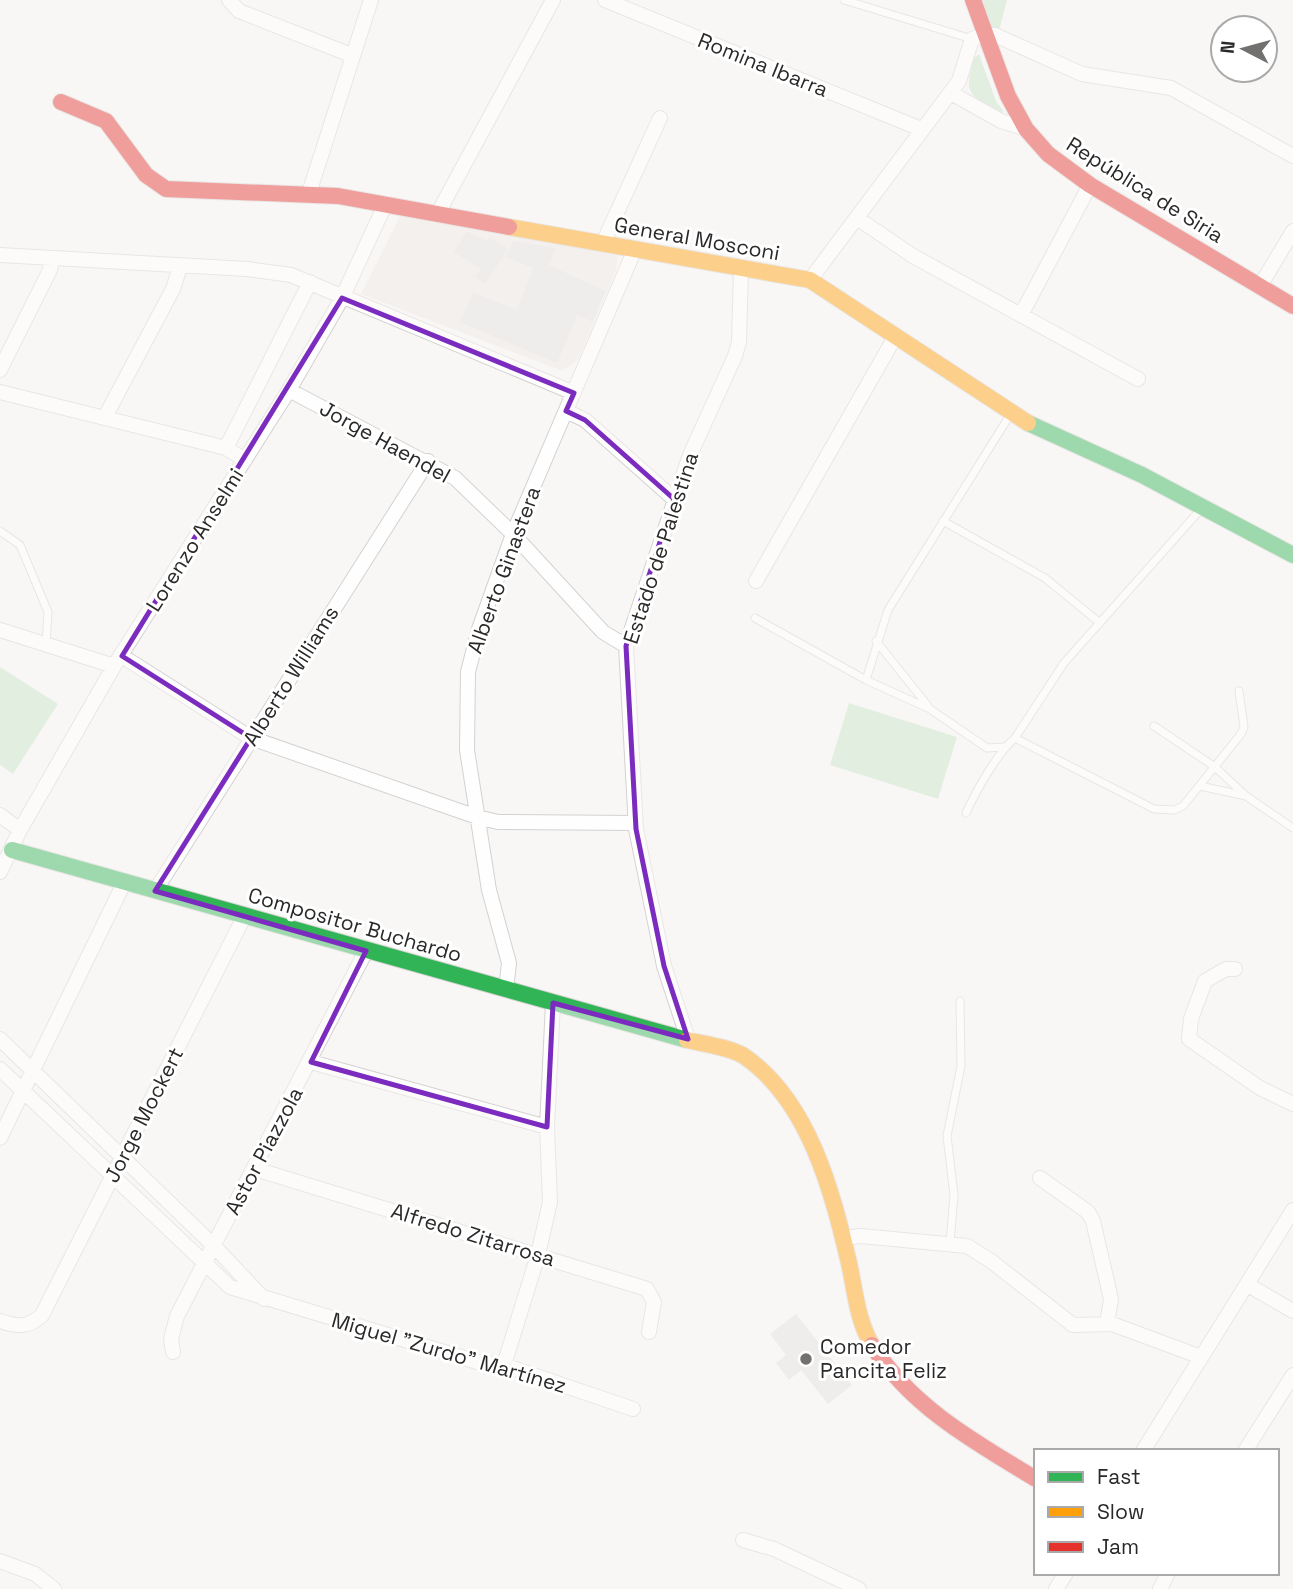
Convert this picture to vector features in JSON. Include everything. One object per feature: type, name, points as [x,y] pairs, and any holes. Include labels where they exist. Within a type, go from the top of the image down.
[{"type":"street","points":[[229,0],[239,11],[351,55]]},
{"type":"street","points":[[309,193],[351,55],[371,0]]},
{"type":"street","points":[[438,213],[554,0]]},
{"type":"street","name":"Romina Ibarra","points":[[605,0],[921,129]]},
{"type":"street","name":"República de Siria","points":[[973,1],[978,37],[1026,129],[1048,154],[1090,185],[1293,306]]},
{"type":"street","points":[[810,280],[921,129],[951,93],[965,71],[978,37],[1000,37],[1082,74],[1171,88],[1293,156]]},
{"type":"street","points":[[951,93],[1001,121],[1026,129]]},
{"type":"street","name":"General Mosconi","points":[[61,102],[105,120],[116,132],[132,161],[155,184],[166,189],[309,193],[438,213],[741,270],[810,280],[1011,414],[1291,552]]},
{"type":"street","points":[[603,243],[660,118]]},
{"type":"street","points":[[1021,315],[1090,185]]},
{"type":"street","name":"Lorenzo Anselmi","points":[[0,872],[20,830],[118,661],[289,390],[342,298],[385,205]]},
{"type":"street","points":[[857,218],[913,256],[1138,379]]},
{"type":"street","points":[[1260,286],[1293,232]]},
{"type":"street","name":"Alberto Ginastera","points":[[506,990],[509,963],[489,890],[467,750],[468,672],[479,629],[513,534],[635,248]]},
{"type":"street","points":[[0,255],[272,271],[310,282],[342,298],[574,393]]},
{"type":"street","points":[[0,370],[50,270],[52,258]]},
{"type":"street","points":[[105,418],[173,289],[180,267]]},
{"type":"street","name":"Estado de Palestina","points":[[688,1039],[664,966],[635,823],[626,646],[690,455],[735,356],[741,270]]},
{"type":"street","points":[[226,448],[310,282]]},
{"type":"street","points":[[755,581],[895,337]]},
{"type":"street","name":"Jorge Haendel","points":[[289,390],[428,461],[455,478],[513,534],[603,632],[626,646]]},
{"type":"street","points":[[0,393],[226,448],[246,460]]},
{"type":"street","points":[[566,411],[585,420],[674,499]]},
{"type":"street","name":"Alberto Williams","points":[[155,891],[428,461]]},
{"type":"street","points":[[0,630],[46,645],[118,661],[251,738],[477,817],[498,822],[635,823]]},
{"type":"street","points":[[0,815],[20,830]]},
{"type":"street","name":"Compositor Buchardo","points":[[12,850],[742,1055],[782,1091],[814,1149],[843,1238],[867,1336],[897,1379],[934,1414],[1034,1478]]},
{"type":"street","points":[[0,1138],[124,883]]},
{"type":"street","name":"Jorge Mockert","points":[[0,1321],[21,1326],[31,1325],[42,1315],[245,915]]},
{"type":"street","name":"Astor Piazzola","points":[[173,1352],[171,1339],[177,1317],[256,1169],[366,951]]},
{"type":"street","points":[[1235,970],[1226,968],[1205,981],[1191,1019],[1189,1038],[1260,1088],[1293,1104]]},
{"type":"street","points":[[504,1365],[538,1255],[550,1202],[547,1127],[553,1003]]},
{"type":"street","points":[[0,1039],[214,1246],[264,1299]]},
{"type":"street","points":[[311,1062],[547,1127]]},
{"type":"street","name":"Miguel \"Zurdo\" Martínez","points":[[0,1069],[230,1287],[477,1362],[504,1365],[633,1409]]},
{"type":"street","name":"Alfredo Zitarrosa","points":[[256,1169],[647,1289],[654,1302],[649,1332]]},
{"type":"street","points":[[1040,1178],[1088,1212],[1093,1221],[1111,1299],[1107,1324]]},
{"type":"street","points":[[1144,1449],[1293,1210]]},
{"type":"street","points":[[843,1238],[861,1236],[967,1246],[991,1261],[1073,1325],[1107,1324],[1201,1357]]},
{"type":"street","points":[[1248,1285],[1293,1311]]},
{"type":"street","points":[[1246,1449],[1293,1374]]},
{"type":"street","points":[[743,1541],[774,1549],[859,1589]]},
{"type":"street","points":[[0,1561],[35,1574],[54,1589]]},
{"type":"lane","points":[[844,0],[978,37]]},
{"type":"lane","points":[[866,680],[876,641],[888,610],[1011,414]]},
{"type":"lane","points":[[966,813],[979,786],[999,760],[1004,747],[1015,738],[1064,663],[1203,507]]},
{"type":"lane","points":[[943,521],[1045,578],[1100,623]]},
{"type":"lane","points":[[0,531],[20,545],[48,612],[46,645]]},
{"type":"lane","points":[[755,618],[866,680],[930,709],[988,748],[1004,747]]},
{"type":"lane","points":[[876,641],[930,709]]},
{"type":"lane","points":[[1015,738],[1154,809],[1179,809],[1200,786],[1244,727],[1239,691]]},
{"type":"lane","points":[[1154,726],[1215,767],[1246,796],[1293,828]]},
{"type":"lane","points":[[1200,786],[1246,796]]},
{"type":"lane","points":[[950,1243],[954,1195],[947,1136],[961,1066],[960,1001]]},
{"type":"highlighted area","points":[[342,298],[574,393],[566,411],[585,420],[674,499],[626,646],[636,829],[664,966],[688,1039],[553,1003],[547,1127],[527,1123],[311,1062],[366,951],[155,891],[251,738],[122,656]]},
{"type":"shaded area","points":[[401,214],[618,252],[616,271],[578,360],[562,371],[361,294]]},
{"type":"green space","points":[[977,0],[1007,0],[999,31],[991,31]]},
{"type":"green space","points":[[979,54],[996,101],[1004,112],[983,104],[971,91],[970,72],[974,58]]},
{"type":"green space","points":[[0,667],[58,704],[13,774],[0,765]]},
{"type":"green space","points":[[849,703],[957,737],[938,799],[830,765]]},
{"type":"building","points":[[467,232],[487,241],[490,237],[508,249],[485,284],[475,277],[481,269],[454,252]]},
{"type":"building","points":[[513,241],[556,248],[549,265],[605,291],[593,322],[577,315],[557,363],[460,322],[473,292],[517,310],[533,268],[506,257]]},
{"type":"building","name":"Comedor Pancita Feliz","points":[[796,1314],[852,1385],[828,1404],[801,1370],[789,1380],[776,1363],[786,1355],[770,1334]]},
{"type":"traffic: fast","points":[[1028,423],[1142,475],[1293,555]]},
{"type":"traffic: fast","points":[[12,850],[687,1040]]},
{"type":"traffic: slow","points":[[509,227],[810,280],[1028,423]]},
{"type":"traffic: slow","points":[[687,1040],[724,1048],[744,1056],[766,1075],[801,1122],[835,1207],[860,1315],[872,1345]]},
{"type":"traffic: jam","points":[[973,0],[1008,96],[1026,129],[1048,154],[1090,185],[1293,306]]},
{"type":"traffic: jam","points":[[61,102],[106,121],[146,175],[166,189],[338,196],[509,227]]},
{"type":"traffic: jam","points":[[872,1345],[887,1367],[925,1405],[968,1437],[1034,1478]]},
{"type":"place","name":"Comedor Pancita Feliz","points":[[806,1359]]}]
